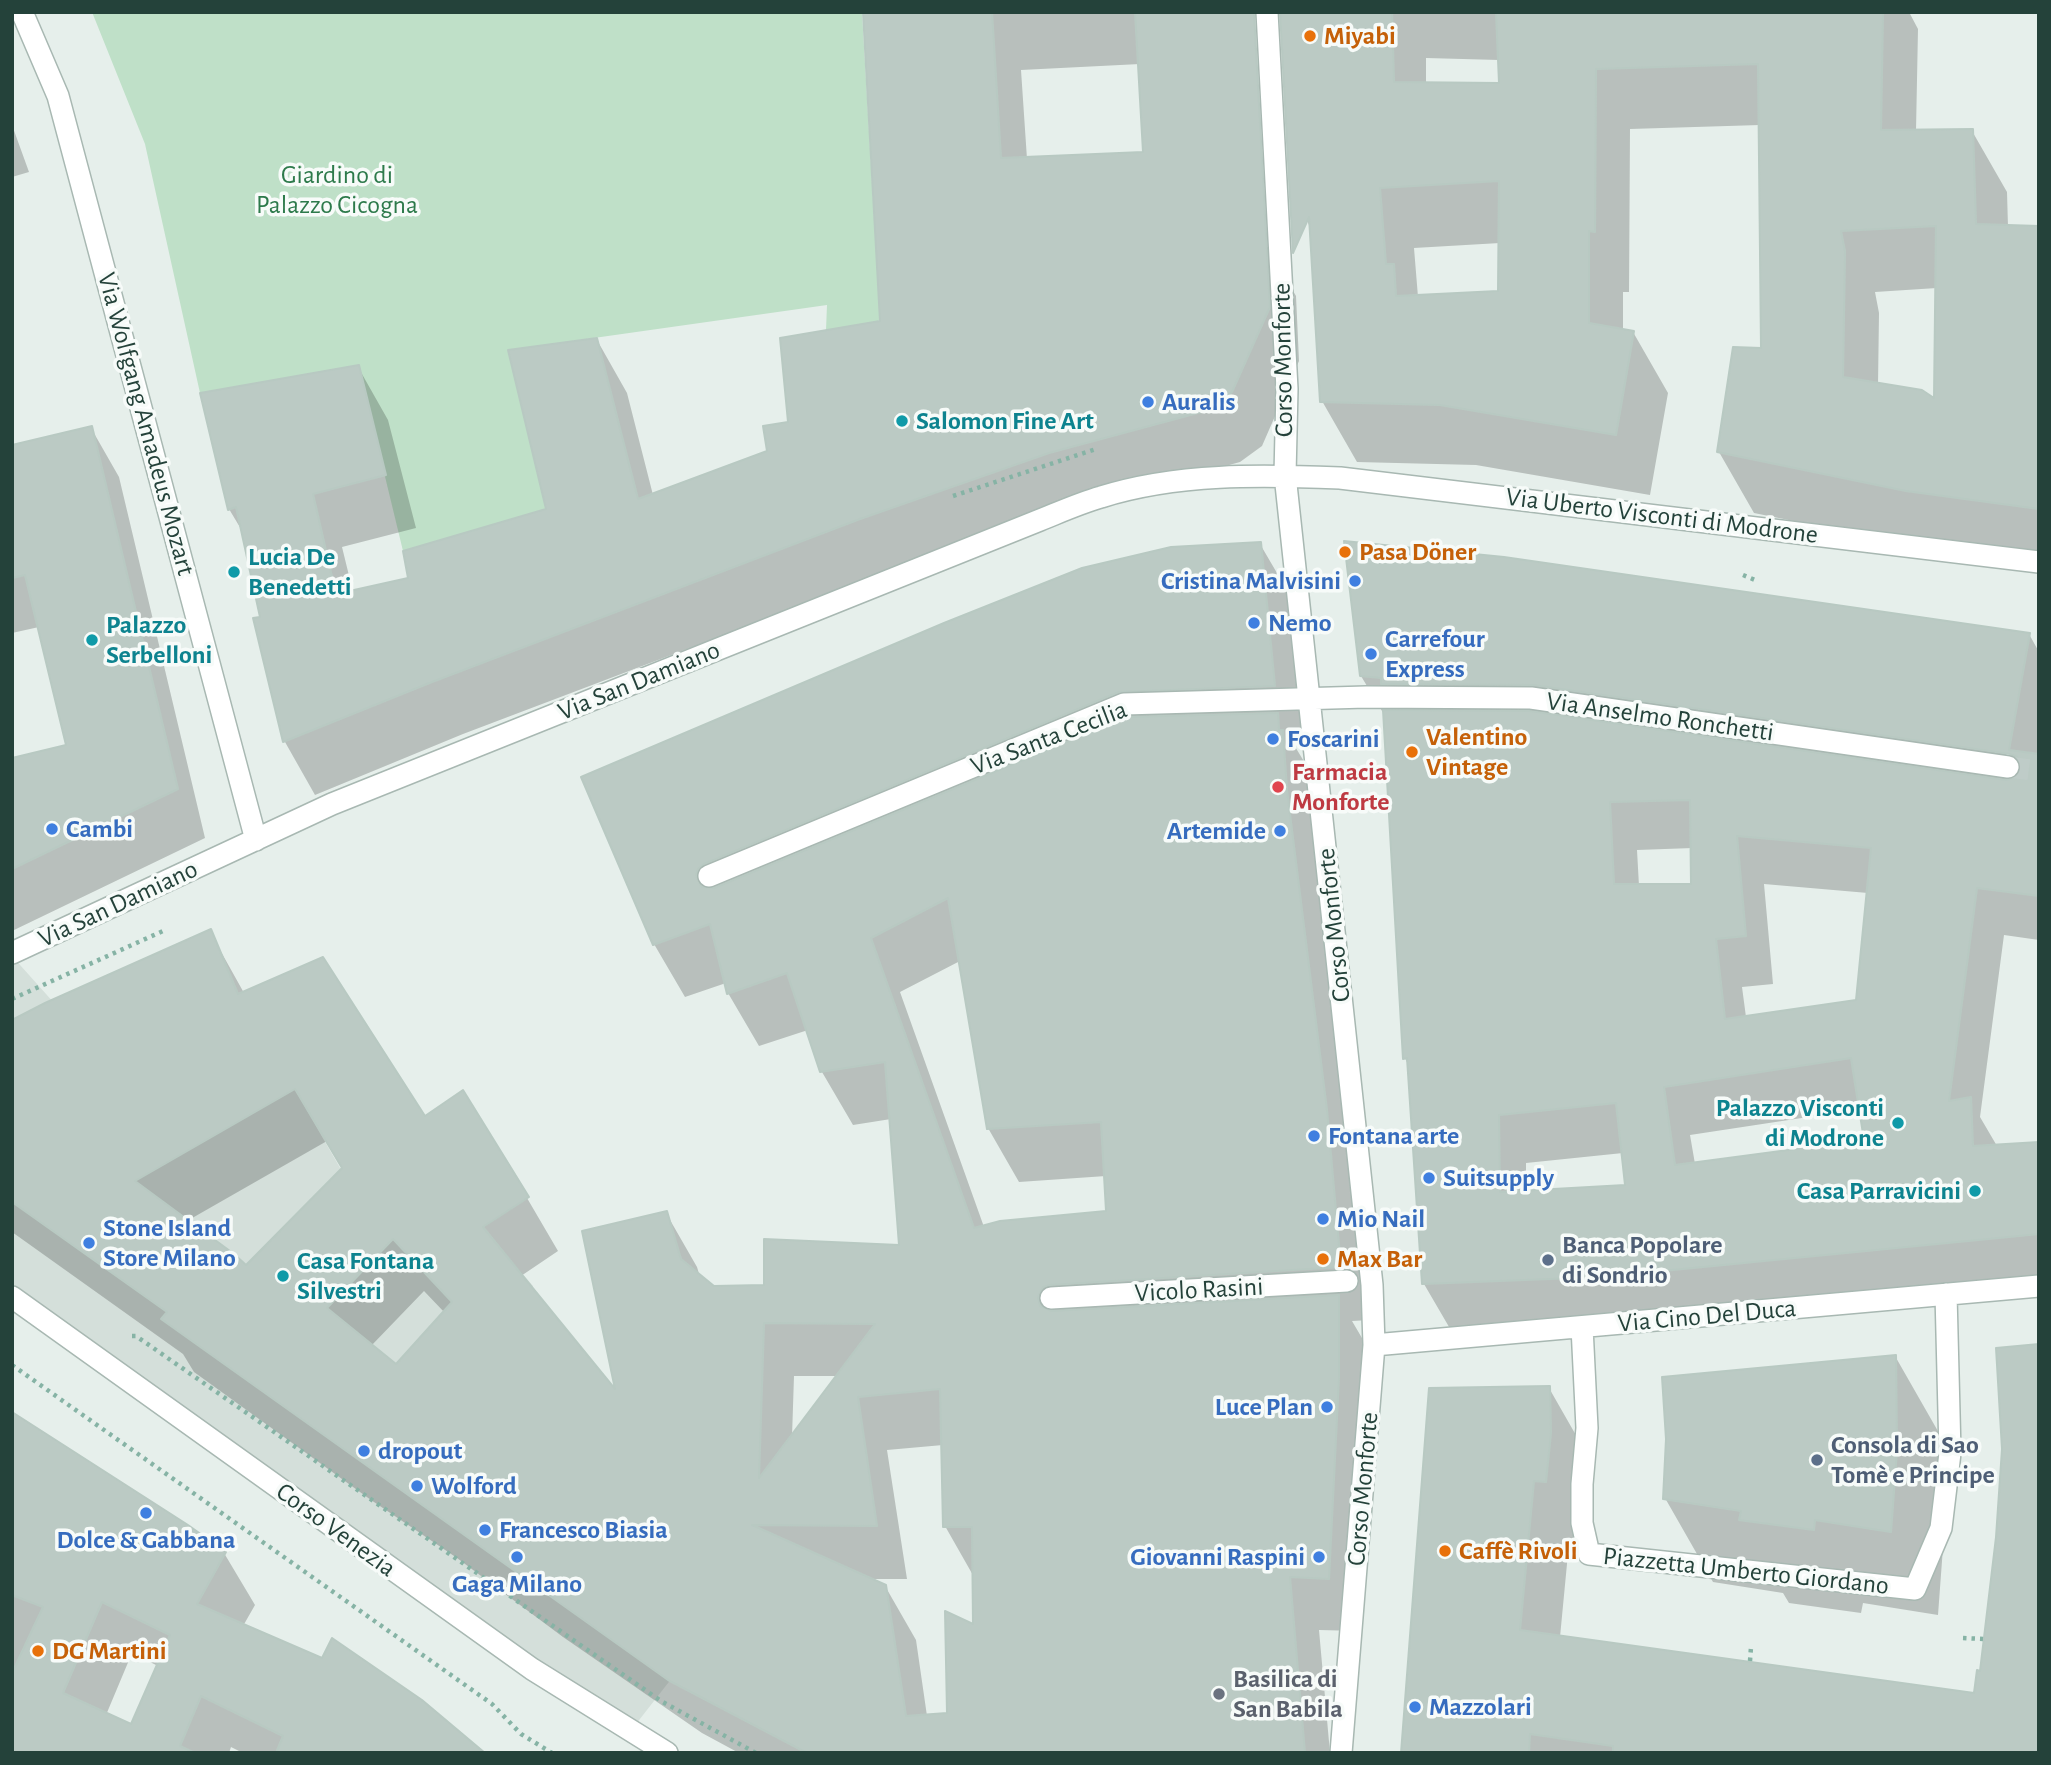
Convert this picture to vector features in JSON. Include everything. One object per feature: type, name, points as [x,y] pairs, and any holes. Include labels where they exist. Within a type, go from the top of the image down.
[{"type":"street","name":"Via Wolfgang Amadeus Mozart","points":[[22,12],[58,96],[256,840]]},
{"type":"street","name":"Corso Monforte","points":[[1267,12],[1287,388],[1285,475],[1372,1285],[1374,1345],[1341,1753]]},
{"type":"street","name":"Via San Damiano","points":[[12,953],[332,804],[1101,497],[1158,484],[1285,475]]},
{"type":"street","name":"Via Uberto Visconti di Modrone","points":[[1285,475],[1354,479],[2039,562]]},
{"type":"street","name":"Via Anselmo Ronchetti","points":[[1310,698],[1531,698],[2008,767]]},
{"type":"street","name":"Via Santa Cecilia","points":[[709,876],[1124,704],[1310,698]]},
{"type":"street","name":"Vicolo Rasini","points":[[1051,1298],[1347,1281]]},
{"type":"street","name":"Via Cino Del Duca","points":[[1374,1345],[2039,1286]]},
{"type":"street","name":"Piazzetta Umberto Giordano","points":[[1582,1327],[1587,1428],[1582,1523],[1588,1555],[1915,1589],[1941,1528],[1950,1453],[1946,1294]]},
{"type":"street","name":"Corso Venezia","points":[[12,1297],[532,1670],[667,1753]]},
{"type":"path","points":[[953,496],[1097,449]]},
{"type":"path","points":[[1743,575],[1755,580]]},
{"type":"path","points":[[12,999],[163,931]]},
{"type":"path","points":[[73,1342],[136,1336],[661,1701],[756,1753]]},
{"type":"path","points":[[12,1365],[492,1704],[521,1734],[552,1753]]},
{"type":"path","points":[[1963,1638],[1983,1639]]},
{"type":"path","points":[[1750,1661],[1751,1647]]},
{"type":"shaded area","points":[[12,956],[157,1118],[275,1055],[347,1180],[425,1116],[463,1090],[529,1197],[483,1228],[533,1286],[470,1382],[733,1600],[636,1724],[536,1664],[12,1290]]},
{"type":"green space","name":"Giardino di Palazzo Cicogna","points":[[92,12],[862,12],[880,320],[867,326],[826,330],[827,305],[509,350],[546,509],[403,551],[358,365],[200,393],[145,144]]},
{"type":"building","points":[[863,12],[992,12],[1001,158],[1143,152],[1135,12],[1254,12],[1270,307],[1232,392],[1209,410],[1049,453],[860,519],[432,682],[283,742],[253,618],[260,617],[236,507],[228,510],[200,393],[359,365],[386,475],[313,494],[336,594],[408,578],[403,551],[546,509],[508,350],[597,338],[638,499],[767,451],[763,426],[788,422],[780,338],[880,321]]},
{"type":"building","points":[[1280,12],[1392,12],[1394,82],[1499,83],[1496,12],[1883,12],[1881,130],[1973,129],[1976,224],[2039,226],[2039,509],[1906,491],[1717,452],[1733,347],[1761,348],[1758,64],[1596,69],[1595,232],[1589,231],[1589,323],[1634,331],[1616,435],[1440,405],[1320,402],[1309,217],[1293,253]],"holes":[[[1499,181],[1498,291],[1396,296],[1394,264],[1386,264],[1380,188]],[[1936,226],[1934,398],[1922,390],[1843,377],[1845,251],[1841,231]]]},
{"type":"building","name":"Palazzo Serbelloni","points":[[92,426],[178,789],[12,869],[12,758],[66,745],[25,575],[12,578],[12,445]]},
{"type":"building","points":[[1344,541],[1504,557],[2030,633],[2009,750],[2039,754],[2039,896],[1977,888],[1949,1101],[1971,1097],[1973,1146],[2039,1142],[2039,1234],[1601,1277],[1422,1284],[1407,1058],[1403,1059],[1383,710],[1530,711],[2006,780],[2018,776],[2021,768],[2017,757],[2010,754],[1533,685],[1381,684],[1381,678],[1360,676]],"holes":[[[1690,800],[1691,884],[1614,884],[1610,802]],[[1737,836],[1871,848],[1856,1000],[1725,1019],[1716,939],[1746,936]],[[1851,1058],[1864,1140],[1675,1165],[1664,1087]],[[1616,1103],[1625,1185],[1500,1192],[1499,1115]]]},
{"type":"building","points":[[1261,542],[1275,686],[1119,692],[704,864],[696,875],[702,887],[714,888],[1127,717],[1278,713],[1279,730],[1283,730],[1287,790],[1327,1110],[1341,1267],[1050,1285],[1043,1287],[1038,1298],[1040,1306],[1052,1311],[1339,1295],[1339,1377],[1329,1579],[1290,1577],[1305,1753],[807,1753],[668,1680],[161,1319],[167,1312],[12,1202],[12,1020],[211,929],[238,994],[323,957],[425,1116],[463,1090],[529,1197],[483,1227],[615,1389],[582,1231],[667,1211],[681,1259],[714,1286],[764,1285],[764,1239],[899,1245],[885,1062],[820,1072],[787,973],[727,994],[710,924],[653,945],[581,777],[944,623],[1082,568],[1171,547]],"holes":[[[948,898],[987,1129],[1101,1122],[1106,1211],[1000,1221],[974,1228],[871,938]],[[295,1089],[342,1168],[246,1265],[135,1181]],[[393,1239],[452,1302],[396,1364],[327,1308]],[[764,1323],[875,1324],[759,1478]],[[940,1389],[943,1527],[972,1527],[973,1624],[945,1611],[947,1713],[906,1716],[886,1585],[752,1525],[877,1526],[858,1397]]]},
{"type":"building","points":[[2039,1344],[2039,1753],[1613,1753],[1613,1746],[1530,1734],[1529,1753],[1401,1753],[1429,1388],[1550,1386],[1551,1433],[1546,1482],[1534,1481],[1520,1630],[1974,1693],[1977,1670],[1980,1671],[1996,1537],[2002,1449],[1996,1348]]},
{"type":"building","points":[[1896,1355],[1897,1450],[1891,1532],[1815,1520],[1814,1530],[1739,1520],[1741,1511],[1663,1499],[1666,1439],[1662,1377]]},
{"type":"building","points":[[12,1412],[226,1552],[197,1604],[322,1658],[332,1638],[422,1700],[485,1753],[276,1753],[283,1736],[201,1696],[180,1746],[195,1753],[12,1753],[12,1673],[43,1607],[12,1595]],"holes":[[[102,1602],[170,1635],[131,1724],[63,1693]]]},
{"type":"tunnel","points":[[2008,767],[2039,771]]},
{"type":"place","name":"Miyabi","points":[[1310,36]]},
{"type":"place","name":"Auralis","points":[[1148,402]]},
{"type":"place","name":"Salomon Fine Art","points":[[902,421]]},
{"type":"place","name":"Pasa Döner","points":[[1345,552]]},
{"type":"place","name":"Lucia De Benedetti","points":[[234,572]]},
{"type":"place","name":"Cristina Malvisini","points":[[1355,581]]},
{"type":"place","name":"Nemo","points":[[1254,623]]},
{"type":"place","name":"Palazzo Serbelloni","points":[[92,640]]},
{"type":"place","name":"Carrefour Express","points":[[1371,654]]},
{"type":"place","name":"Foscarini","points":[[1273,739]]},
{"type":"place","name":"Valentino Vintage","points":[[1412,752]]},
{"type":"place","name":"Farmacia Monforte","points":[[1278,787]]},
{"type":"place","name":"Cambi","points":[[52,829]]},
{"type":"place","name":"Artemide","points":[[1280,831]]},
{"type":"place","name":"Palazzo Visconti di Modrone","points":[[1898,1123]]},
{"type":"place","name":"Fontana arte","points":[[1314,1136]]},
{"type":"place","name":"Suitsupply","points":[[1429,1178]]},
{"type":"place","name":"Casa Parravicini","points":[[1975,1191]]},
{"type":"place","name":"Mio Nail","points":[[1323,1219]]},
{"type":"place","name":"Stone Island Store Milano","points":[[89,1243]]},
{"type":"place","name":"Max Bar","points":[[1323,1259]]},
{"type":"place","name":"Banca Popolare di Sondrio","points":[[1548,1260]]},
{"type":"place","name":"Casa Fontana Silvestri","points":[[283,1276]]},
{"type":"place","name":"Luce Plan","points":[[1327,1407]]},
{"type":"place","name":"dropout","points":[[364,1451]]},
{"type":"place","name":"Consola di Sao Tomè e Principe","points":[[1817,1460]]},
{"type":"place","name":"Wolford","points":[[417,1486]]},
{"type":"place","name":"Dolce & Gabbana","points":[[146,1513]]},
{"type":"place","name":"Francesco Biasia","points":[[485,1530]]},
{"type":"place","name":"Caffè Rivoli","points":[[1445,1551]]},
{"type":"place","name":"Gaga Milano","points":[[517,1557]]},
{"type":"place","name":"Giovanni Raspini","points":[[1319,1557]]},
{"type":"place","name":"DG Martini","points":[[38,1651]]},
{"type":"place","name":"Basilica di San Babila","points":[[1219,1694]]},
{"type":"place","name":"Mazzolari","points":[[1415,1707]]}]
